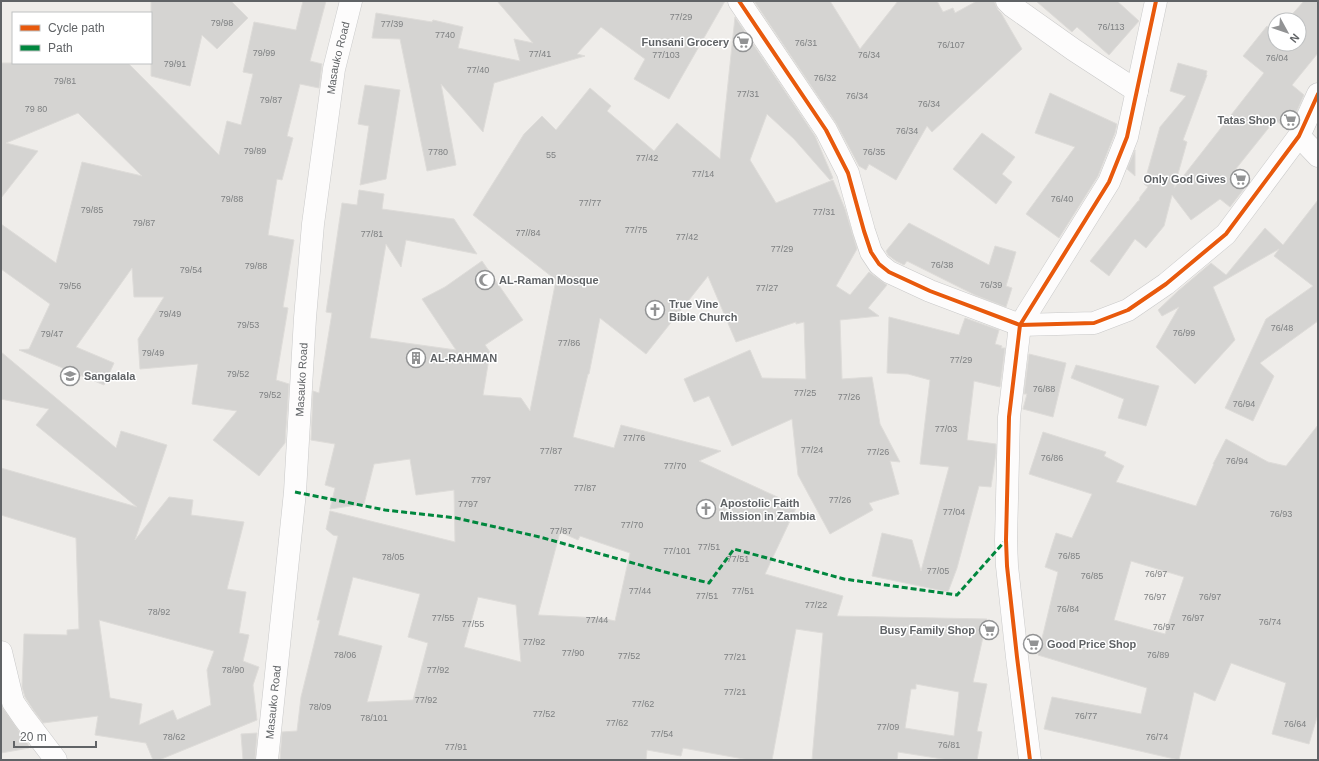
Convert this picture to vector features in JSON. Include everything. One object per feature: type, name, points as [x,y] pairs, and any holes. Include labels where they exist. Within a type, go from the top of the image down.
[{"type":"street","name":"Masauko Road","points":[[267,760],[295,492],[305,318],[313,224],[334,69],[351,1]]},
{"type":"street","points":[[739,1],[836,148],[848,173],[871,252],[879,264],[889,272],[930,292],[1020,325],[1094,323],[1128,310],[1166,284],[1226,234],[1299,136],[1318,94]]},
{"type":"street","points":[[1007,1],[1074,50],[1137,91]]},
{"type":"street","points":[[1030,760],[1017,657],[1006,540],[1009,417],[1020,325],[1109,182],[1127,137],[1156,1]]},
{"type":"street","points":[[1299,136],[1318,156]]},
{"type":"street","points":[[1,652],[14,702],[24,718],[56,760]]},
{"type":"building","points":[[151,1],[231,1],[248,18],[217,49],[202,35],[190,86],[151,76]]},
{"type":"building","points":[[303,1],[326,1],[310,61],[322,64],[319,88],[300,84],[287,136],[293,138],[282,180],[277,179],[268,235],[294,240],[283,307],[288,308],[276,380],[289,384],[285,443],[259,476],[213,440],[237,411],[192,404],[198,364],[140,369],[138,339],[164,297],[134,297],[132,268],[76,347],[114,363],[104,385],[19,350],[29,349],[50,304],[1,269],[1,224],[56,263],[82,162],[142,176],[78,113],[6,143],[38,151],[1,198],[1,63],[129,64],[219,155],[227,121],[241,125],[253,74],[243,72],[254,22],[296,30]]},
{"type":"building","points":[[497,1],[725,1],[669,99],[634,79],[645,59],[601,27],[577,54],[585,56],[494,83],[483,132],[441,84],[456,165],[427,171],[400,39],[372,38],[376,13],[432,22],[433,20],[463,27],[458,48],[520,61],[514,39],[533,43]]},
{"type":"building","points":[[754,1],[830,1],[860,49],[898,1],[937,1],[943,12],[953,8],[955,13],[977,1],[994,1],[1022,49],[932,132],[927,126],[896,180],[869,164],[866,170],[859,166],[836,123]]},
{"type":"building","points":[[1036,1],[1117,1],[1139,21],[1109,55],[1077,27],[1072,32]]},
{"type":"building","points":[[1304,1],[1318,1],[1318,53],[1292,85],[1304,95],[1291,124],[1287,129],[1275,120],[1235,170],[1250,181],[1230,207],[1220,199],[1191,220],[1172,195],[1164,226],[1146,248],[1135,239],[1109,276],[1090,261],[1139,201],[1140,197],[1148,187],[1144,184],[1160,127],[1186,96],[1170,91],[1178,63],[1207,71],[1207,75],[1183,140],[1187,142],[1174,188],[1264,73],[1243,56],[1267,26],[1267,52],[1307,52],[1307,12],[1294,12]]},
{"type":"building","points":[[735,17],[815,136],[833,178],[830,180],[794,139],[767,114],[750,160],[776,203],[833,180],[845,209],[857,249],[836,286],[850,295],[869,272],[887,285],[868,308],[879,316],[840,320],[842,379],[872,377],[880,424],[900,462],[890,461],[899,494],[869,503],[873,510],[830,534],[798,475],[792,419],[732,446],[709,396],[694,402],[684,379],[750,350],[762,378],[806,379],[804,322],[796,324],[796,322],[736,342],[708,276],[646,354],[600,318],[589,374],[573,437],[614,448],[621,425],[721,451],[699,461],[797,506],[765,574],[843,596],[837,616],[987,619],[973,682],[987,684],[977,731],[982,732],[977,760],[949,760],[898,752],[897,760],[812,760],[823,633],[796,629],[772,760],[749,760],[683,748],[681,756],[647,750],[646,760],[280,760],[282,732],[297,731],[301,697],[320,620],[317,620],[338,536],[333,535],[326,529],[330,511],[455,542],[454,490],[416,495],[410,459],[374,464],[364,504],[330,509],[335,488],[325,485],[335,444],[311,440],[313,391],[319,393],[332,313],[326,312],[342,203],[357,205],[359,190],[384,194],[382,209],[454,219],[477,254],[406,240],[401,267],[386,244],[370,338],[456,350],[422,299],[445,287],[482,261],[523,320],[485,345],[490,352],[483,395],[521,398],[530,411],[556,280],[473,215],[524,134],[542,116],[556,130],[590,88],[611,106],[607,111],[654,151],[677,123],[720,159]],"holes":[[[560,532],[578,540],[580,536],[630,553],[615,621],[601,618],[538,615]],[[353,577],[420,594],[408,637],[428,643],[413,700],[367,702],[382,646],[338,635]],[[478,597],[516,605],[521,662],[464,647]],[[916,684],[959,692],[954,736],[905,728],[911,689],[916,689]]]},
{"type":"building","points":[[365,85],[400,90],[386,179],[360,185],[369,126],[358,124]]},
{"type":"building","points":[[1050,93],[1117,124],[1115,133],[1098,176],[1059,238],[1026,214],[1075,147],[1035,133]]},
{"type":"building","points":[[982,133],[1015,157],[1002,174],[1012,182],[996,204],[953,169]]},
{"type":"building","points":[[1135,150],[1135,176],[1127,169]]},
{"type":"building","points":[[1318,200],[1318,321],[1260,363],[1274,376],[1253,421],[1225,408],[1266,319],[1313,286],[1274,256],[1279,249],[1213,287],[1235,340],[1195,384],[1156,347],[1179,307],[1162,316],[1158,310],[1211,263],[1226,275],[1265,228],[1283,245]]},
{"type":"building","points":[[909,223],[989,265],[995,246],[1016,252],[1006,286],[1012,288],[1006,307],[975,295],[907,261],[904,265],[888,255],[886,251]]},
{"type":"building","points":[[889,317],[959,335],[965,318],[999,330],[995,344],[1002,346],[1001,348],[1005,348],[1000,387],[974,381],[967,440],[996,444],[996,453],[991,487],[979,486],[957,568],[948,592],[872,576],[882,533],[912,540],[921,571],[949,467],[920,464],[930,380],[908,374],[887,373]]},
{"type":"building","points":[[1,352],[116,448],[121,431],[167,445],[135,540],[169,497],[193,500],[191,515],[244,522],[227,589],[246,592],[239,633],[249,635],[243,661],[259,667],[253,685],[257,720],[159,760],[153,760],[146,743],[95,735],[98,716],[43,723],[25,697],[22,687],[24,634],[67,635],[67,630],[79,629],[76,538],[1,515],[1,468],[137,507],[36,425],[49,409],[1,399]],"holes":[[[99,620],[214,651],[207,670],[211,705],[177,720],[173,710],[139,725],[142,704],[110,698]]]},
{"type":"building","points":[[1029,354],[1066,363],[1053,417],[1023,409],[1027,394],[1024,394]]},
{"type":"building","points":[[1076,365],[1159,386],[1146,426],[1118,418],[1124,399],[1071,378]]},
{"type":"building","points":[[1318,425],[1318,714],[1309,744],[1272,734],[1286,683],[1231,663],[1215,701],[1194,692],[1179,760],[1044,729],[1052,697],[1141,714],[1147,688],[1038,655],[1058,572],[1045,567],[1056,533],[1072,538],[1092,494],[1029,474],[1043,432],[1106,452],[1104,456],[1124,466],[1116,482],[1196,506],[1213,464],[1226,439],[1268,462],[1286,466]],"holes":[[[1131,561],[1184,577],[1165,634],[1114,620]]]},
{"type":"building","points":[[1,705],[28,744],[29,748],[1,753]]},
{"type":"building","points":[[257,733],[255,760],[243,760],[241,734]]},
{"type":"marked path","points":[[295,492],[385,510],[456,518],[540,537],[709,583],[734,549],[844,579],[957,595],[1006,540]]},
{"type":"cycle path","points":[[739,1],[826,130],[848,173],[871,252],[879,264],[889,272],[930,291],[1020,325],[1094,323],[1128,310],[1166,284],[1226,234],[1299,136],[1318,94]]},
{"type":"cycle path","points":[[1030,760],[1007,566],[1006,540],[1009,417],[1020,325],[1109,182],[1127,137],[1156,1]]},
{"type":"place","name":"Funsani Grocery","points":[[743,42]]},
{"type":"place","name":"Tatas Shop","points":[[1290,120]]},
{"type":"place","name":"Only God Gives","points":[[1240,179]]},
{"type":"place","name":"AL-Raman Mosque","points":[[485,280]]},
{"type":"place","name":"True Vine Bible Church","points":[[655,310]]},
{"type":"place","name":"AL-RAHMAN","points":[[416,358]]},
{"type":"place","name":"Sangalala","points":[[70,376]]},
{"type":"place","name":"Apostolic Faith Mission in Zambia","points":[[706,509]]},
{"type":"place","name":"Busy Family Shop","points":[[989,630]]},
{"type":"place","name":"Good Price Shop","points":[[1033,644]]}]
